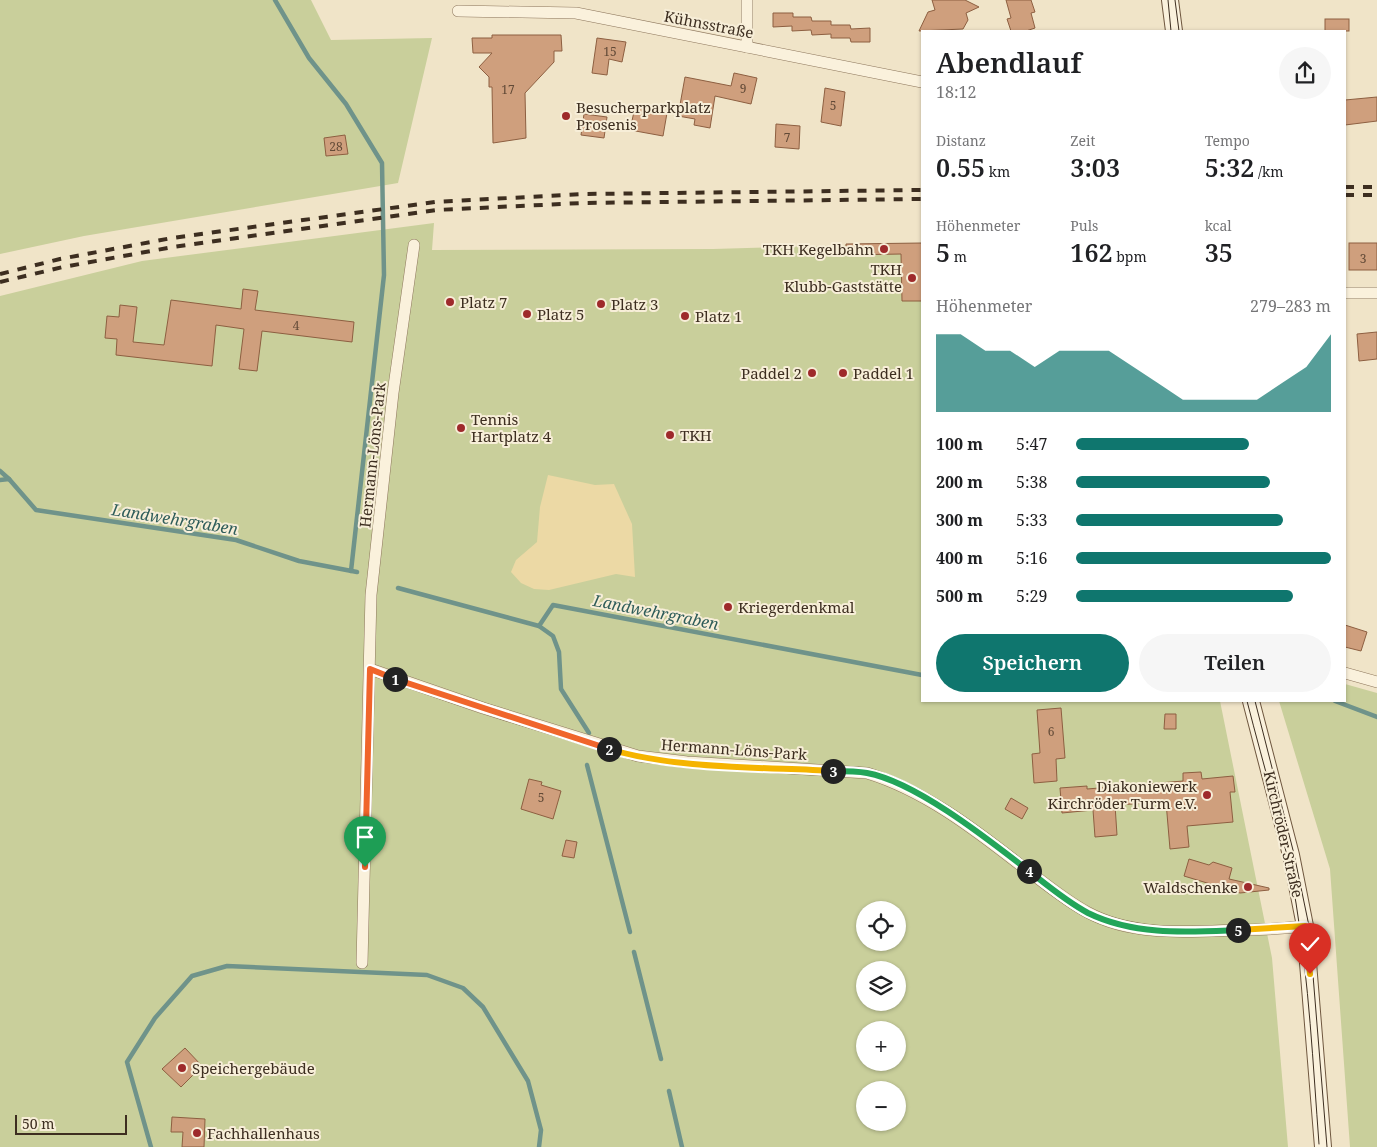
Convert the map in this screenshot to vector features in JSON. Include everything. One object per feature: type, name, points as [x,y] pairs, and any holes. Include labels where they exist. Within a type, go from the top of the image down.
[{"type":"main road","points":[[1170,0],[1174,30]]},
{"type":"main road","name":"Kirchröder Straße","points":[[1251,702],[1291,854],[1305,926],[1323,1147]]},
{"type":"street","points":[[747,0],[747,47]]},
{"type":"street","name":"Kühnsstraße","points":[[458,11],[576,13],[921,82]]},
{"type":"street","name":"Hermann-Löns-Park","points":[[362,964],[371,595],[393,393],[414,245]]},
{"type":"street","points":[[1346,293],[1377,293]]},
{"type":"street","name":"Hermann-Löns-Park","points":[[370,669],[492,711],[638,756],[688,762],[866,772],[888,779],[908,788],[958,820],[1063,898],[1089,913],[1117,923],[1145,930],[1185,932],[1305,926]]},
{"type":"street","points":[[1346,673],[1377,682]]},
{"type":"green space","points":[[0,0],[311,0],[331,40],[432,38],[398,183],[84,236],[0,254]]},
{"type":"green space","points":[[434,223],[432,250],[713,249],[921,243],[921,702],[1220,702],[1272,958],[1288,1147],[0,1147],[0,296],[142,261]]},
{"type":"green space","points":[[1346,684],[1377,693],[1377,1147],[1350,1147],[1330,869],[1279,702],[1346,702]]},
{"type":"sand","points":[[548,475],[595,485],[614,484],[632,524],[635,577],[616,574],[549,590],[534,589],[521,583],[511,572],[516,560],[537,542],[540,507]]},
{"type":"building","points":[[932,0],[965,0],[979,7],[966,13],[968,20],[963,29],[919,31],[928,12],[935,10]]},
{"type":"building","points":[[1006,0],[1031,0],[1035,12],[1031,13],[1035,28],[1029,30],[1011,30],[1007,19],[1011,18]]},
{"type":"building","points":[[773,13],[793,13],[793,17],[811,17],[812,21],[831,21],[831,25],[850,25],[851,29],[870,28],[870,42],[851,42],[850,38],[831,38],[831,34],[812,35],[811,30],[792,31],[792,26],[773,27]]},
{"type":"building","points":[[1325,19],[1349,19],[1349,31],[1325,30]]},
{"type":"building","points":[[492,35],[561,35],[562,51],[554,51],[554,62],[525,93],[526,138],[493,143],[492,87],[489,87],[489,77],[479,67],[492,53],[473,53],[472,38],[492,38]]},
{"type":"building","points":[[597,38],[626,42],[622,62],[609,59],[607,75],[592,73]]},
{"type":"building","points":[[734,73],[757,78],[751,104],[715,96],[710,128],[694,125],[695,119],[678,116],[685,77],[731,86]]},
{"type":"building","points":[[825,88],[845,92],[841,126],[821,122]]},
{"type":"building","points":[[1377,97],[1377,121],[1346,125],[1346,100]]},
{"type":"building","points":[[635,107],[667,113],[663,136],[630,130]]},
{"type":"building","points":[[584,114],[607,117],[604,138],[581,135]]},
{"type":"building","points":[[776,124],[800,126],[799,149],[775,147]]},
{"type":"building","points":[[345,135],[348,154],[326,156],[324,138]]},
{"type":"building","points":[[921,243],[921,301],[902,301],[901,254],[846,255],[846,244]]},
{"type":"building","points":[[1349,243],[1377,243],[1377,270],[1349,270]]},
{"type":"building","points":[[243,289],[258,291],[255,310],[354,322],[352,342],[262,331],[257,371],[239,369],[244,329],[216,325],[212,366],[116,355],[117,339],[105,338],[107,316],[119,317],[120,305],[137,307],[133,342],[164,345],[171,300],[241,309]]},
{"type":"building","points":[[1377,332],[1377,359],[1359,361],[1357,334]]},
{"type":"building","points":[[1346,625],[1367,632],[1361,651],[1346,647]]},
{"type":"building","points":[[1061,708],[1065,758],[1056,759],[1057,781],[1034,783],[1032,754],[1040,753],[1037,710]]},
{"type":"building","points":[[1165,714],[1176,714],[1176,729],[1164,729]]},
{"type":"building","points":[[1201,772],[1202,779],[1233,776],[1235,792],[1230,792],[1233,822],[1187,826],[1189,847],[1170,849],[1166,802],[1115,805],[1117,835],[1095,837],[1093,810],[1062,813],[1060,788],[1087,786],[1087,789],[1183,781],[1183,773]]},
{"type":"building","points":[[529,779],[542,782],[541,785],[561,791],[553,819],[521,809]]},
{"type":"building","points":[[1011,798],[1028,808],[1022,819],[1005,809]]},
{"type":"building","points":[[566,840],[577,842],[574,858],[562,856]]},
{"type":"building","points":[[1189,859],[1209,865],[1213,862],[1232,868],[1229,879],[1269,888],[1269,890],[1240,893],[1184,876]]},
{"type":"building","name":"Speichergebäude","points":[[185,1048],[202,1066],[181,1087],[162,1069]]},
{"type":"building","name":"Fachhallenhaus","points":[[172,1117],[205,1119],[204,1147],[182,1147],[183,1132],[171,1132]]},
{"type":"waterway","points":[[275,0],[309,58],[346,104],[382,163],[384,275],[351,571]]},
{"type":"waterway","points":[[0,471],[9,479]]},
{"type":"waterway","name":"Landwehrgraben","points":[[0,480],[9,479],[36,510],[236,540],[299,561],[357,572]]},
{"type":"waterway","name":"Landwehrgraben","points":[[398,588],[539,626],[553,605],[921,675]]},
{"type":"waterway","points":[[539,626],[553,636],[559,652],[561,689],[589,733]]},
{"type":"waterway","name":"Landwehrgraben","points":[[1338,702],[1377,717]]},
{"type":"waterway","points":[[587,765],[630,932]]},
{"type":"waterway","points":[[634,952],[661,1059]]},
{"type":"waterway","points":[[151,1147],[127,1062],[155,1018],[192,976],[227,966],[427,975],[463,988],[483,1007],[528,1081],[541,1130],[539,1147]]},
{"type":"waterway","points":[[669,1091],[682,1147]]},
{"type":"tram line","points":[[1168,0],[1171,30]]},
{"type":"tram line","points":[[1175,0],[1179,30]]},
{"type":"tram line","points":[[1247,702],[1280,827],[1296,903],[1313,1054],[1319,1144]]},
{"type":"tram line","points":[[1255,702],[1294,854],[1309,926],[1327,1147]]},
{"type":"railway","points":[[1346,187],[1377,187]]},
{"type":"railway","points":[[0,274],[60,259],[172,238],[435,202],[583,194],[921,190]]},
{"type":"railway","points":[[1346,195],[1377,195]]},
{"type":"railway","points":[[0,282],[63,267],[173,247],[436,210],[582,203],[921,199]]},
{"type":"place","name":"Besucherparkplatz Prosenis","points":[[566,116]]},
{"type":"place","name":"TKH Kegelbahn","points":[[884,249]]},
{"type":"place","name":"TKH Klubb-Gaststätte","points":[[912,278]]},
{"type":"place","name":"Platz 7","points":[[450,302]]},
{"type":"place","name":"Platz 3","points":[[601,304]]},
{"type":"place","name":"Platz 5","points":[[527,314]]},
{"type":"place","name":"Platz 1","points":[[685,316]]},
{"type":"place","name":"Paddel 2","points":[[812,373]]},
{"type":"place","name":"Paddel 1","points":[[843,373]]},
{"type":"place","name":"Tennis Hartplatz 4","points":[[461,428]]},
{"type":"place","name":"TKH","points":[[670,435]]},
{"type":"place","name":"Kriegerdenkmal","points":[[728,607]]},
{"type":"place","name":"Diakoniewerk Kirchröder Turm e.V.","points":[[1207,795]]},
{"type":"place","name":"Waldschenke","points":[[1248,887]]},
{"type":"place","name":"Speichergebäude","points":[[182,1068]]},
{"type":"place","name":"Fachhallenhaus","points":[[197,1133]]},
{"type":"route","points":[[365,867],[370,669],[483,708],[613,750],[638,756],[688,762],[866,772],[888,779],[908,788],[958,820],[1006,853],[1063,898],[1089,913],[1117,923],[1145,930],[1185,932],[1279,929],[1305,926],[1310,974]]}]
